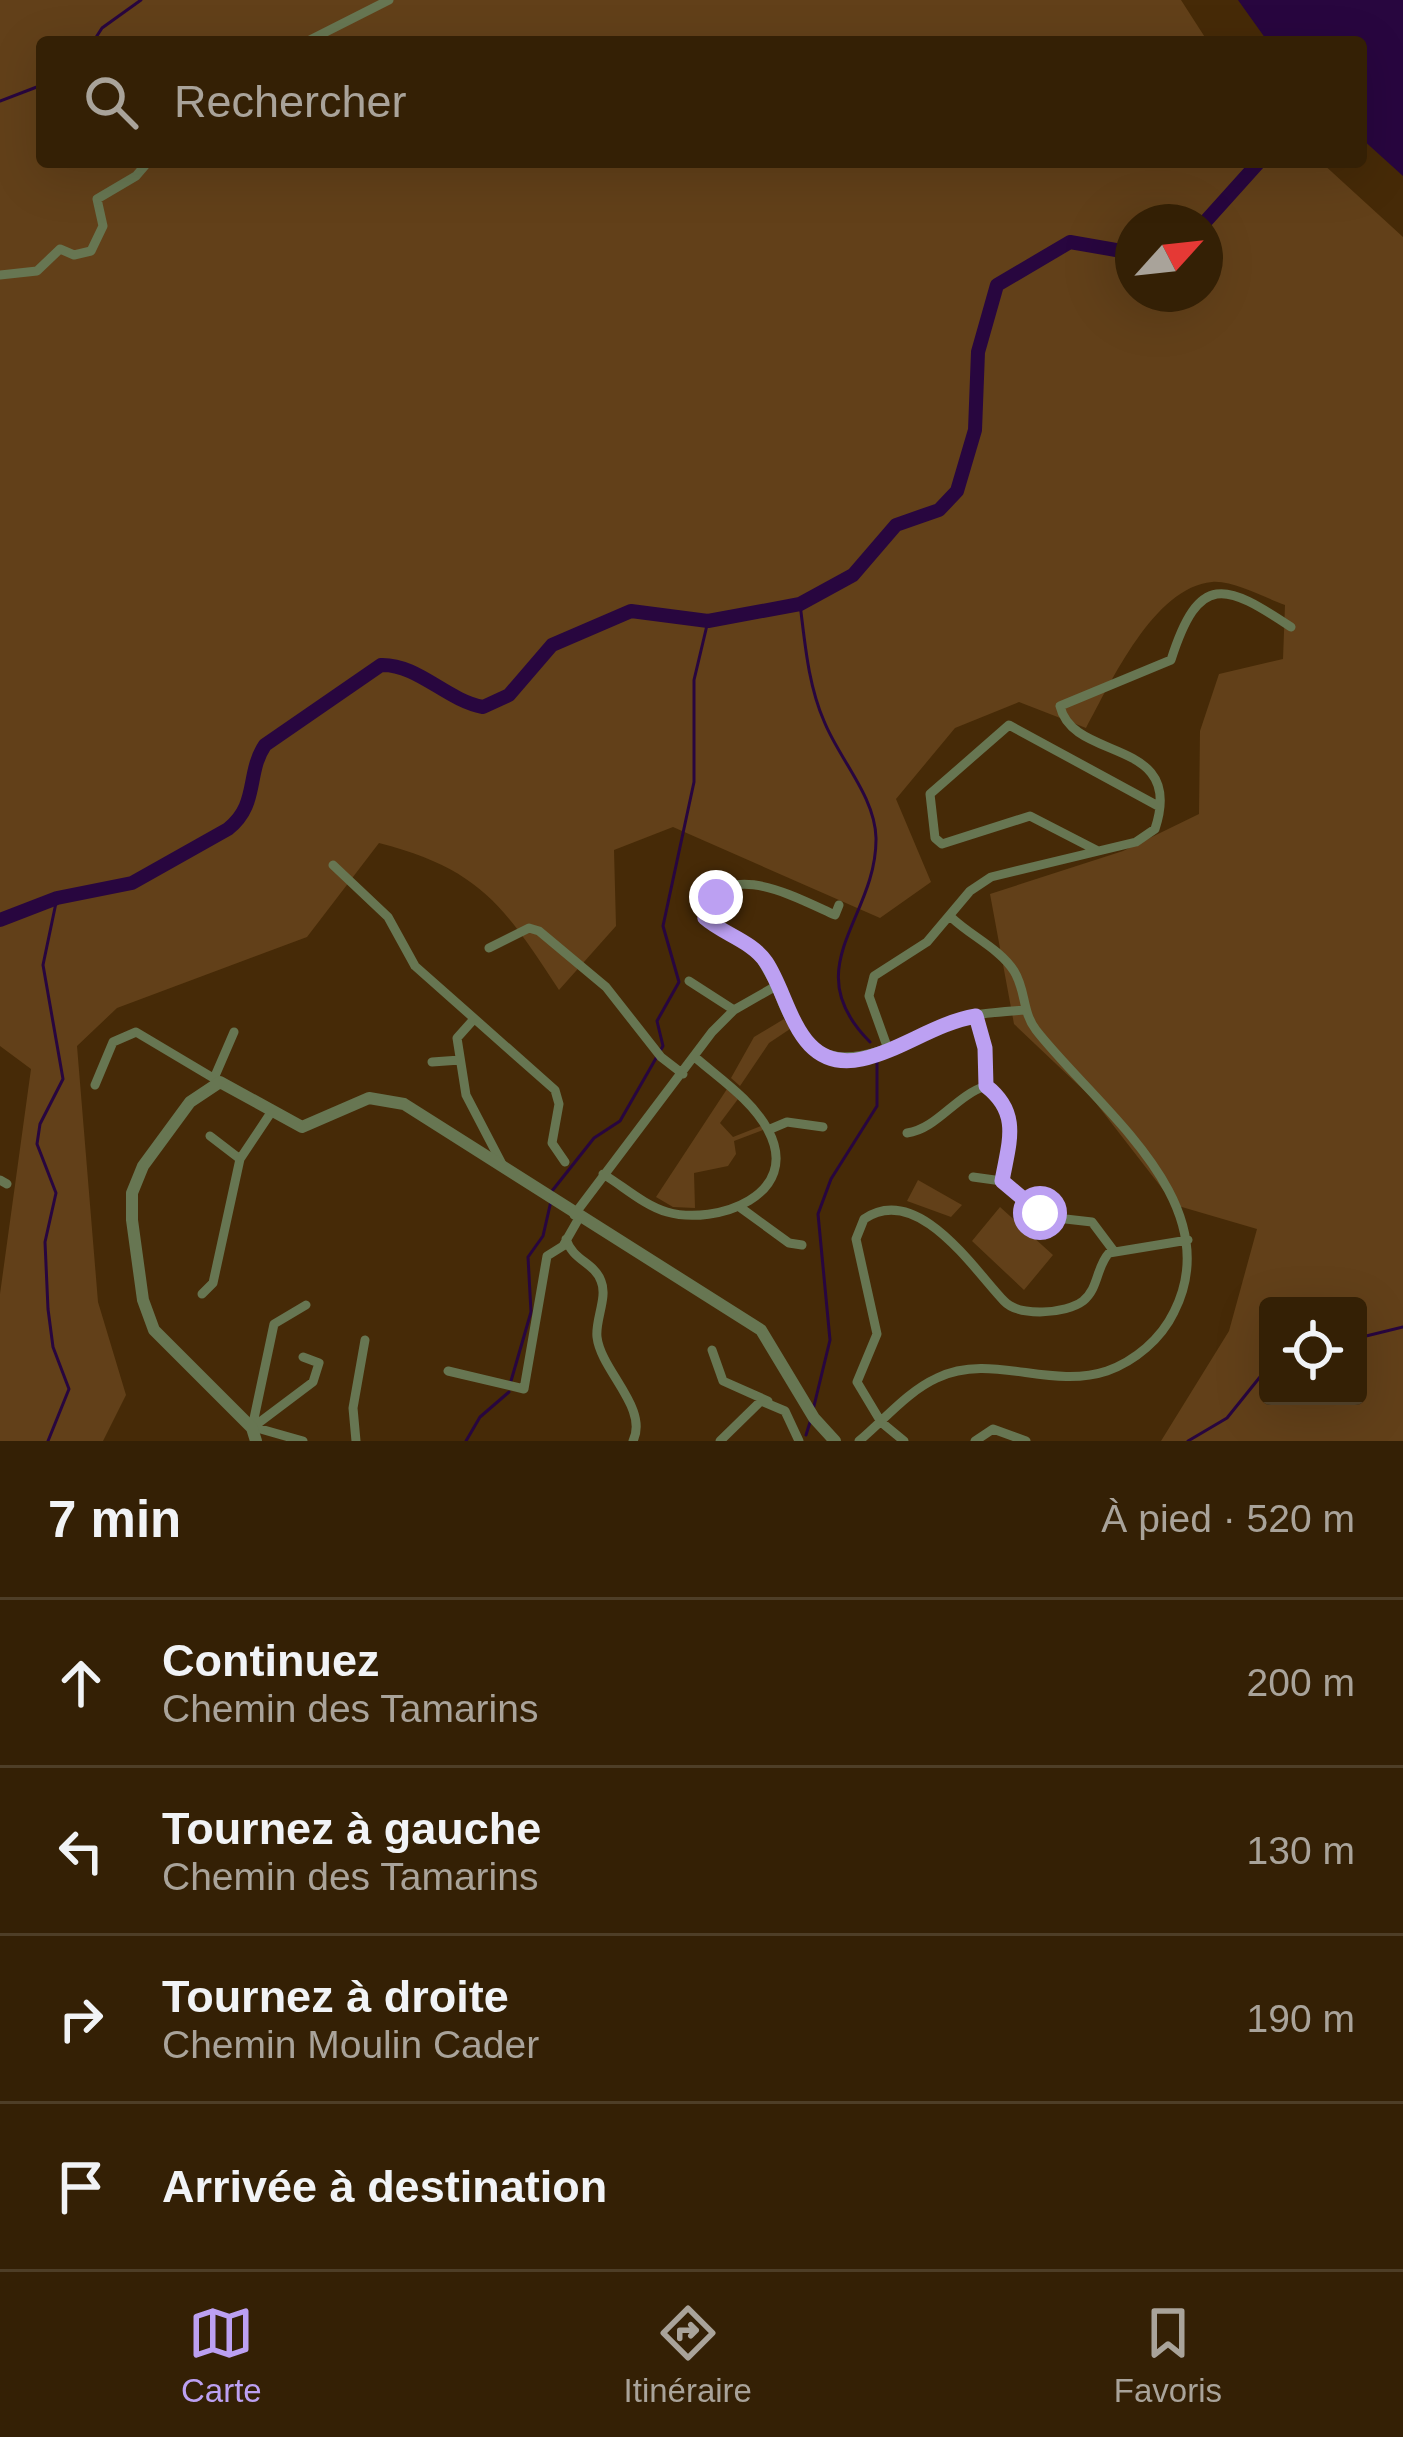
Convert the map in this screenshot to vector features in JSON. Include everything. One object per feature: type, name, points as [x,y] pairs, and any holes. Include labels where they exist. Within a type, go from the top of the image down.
[{"type":"street","points":[[318,36],[389,0]]},
{"type":"street","points":[[0,274],[37,272],[60,249],[74,255],[91,251],[103,226],[97,199],[143,168]]},
{"type":"street","points":[[888,1049],[872,1009],[870,982],[952,918],[970,891],[991,877],[1149,835],[1157,823],[1157,780],[1149,768],[1069,723],[1060,706],[1070,697],[1171,660],[1192,611],[1216,594],[1241,593],[1291,627]]},
{"type":"street","points":[[1098,851],[1030,816],[942,844],[935,838],[929,799],[979,746],[1009,725],[1078,768],[1158,806]]},
{"type":"street","points":[[333,865],[388,917],[415,966],[558,1095],[553,1143],[565,1162]]},
{"type":"street","points":[[839,904],[835,915],[760,884],[741,884],[716,897],[705,918],[756,951],[793,1026],[816,1049],[857,1060],[976,1016],[1025,1010]]},
{"type":"street","points":[[860,1441],[933,1379],[956,1370],[976,1367],[1080,1378],[1117,1367],[1168,1324],[1189,1276],[1188,1240],[1173,1201],[1138,1146],[1037,1032],[1009,964],[952,918]]},
{"type":"street","points":[[489,948],[529,928],[539,932],[606,987],[662,1057],[683,1074]]},
{"type":"street","points":[[689,981],[734,1010]]},
{"type":"street","points":[[448,1371],[524,1389],[547,1256],[566,1240],[603,1174],[734,1010],[776,986]]},
{"type":"street","points":[[976,1016],[985,1048],[986,1086]]},
{"type":"street","points":[[474,1019],[458,1032],[466,1095],[507,1172]]},
{"type":"street","points":[[95,1084],[113,1042],[131,1032],[147,1034],[302,1126],[369,1098],[392,1099],[761,1330],[814,1418],[835,1441]]},
{"type":"street","points":[[234,1032],[218,1079],[190,1102],[152,1152],[132,1193],[143,1300],[154,1330],[254,1435],[303,1441]]},
{"type":"street","points":[[603,1174],[670,1213],[711,1216],[741,1208],[758,1197],[772,1171],[768,1130],[748,1104],[696,1058]]},
{"type":"street","points":[[432,1062],[460,1060]]},
{"type":"street","points":[[908,1133],[923,1130],[957,1099],[986,1086]]},
{"type":"street","points":[[986,1086],[1002,1098],[1013,1128],[1002,1181]]},
{"type":"street","points":[[202,1294],[213,1283],[240,1159],[272,1112]]},
{"type":"street","points":[[768,1130],[787,1122],[823,1127]]},
{"type":"street","points":[[210,1136],[240,1159]]},
{"type":"street","points":[[973,1177],[1002,1181],[1048,1217],[1092,1222],[1113,1250]]},
{"type":"street","points":[[741,1208],[788,1243],[802,1245]]},
{"type":"street","points":[[904,1441],[881,1422],[857,1382],[877,1334],[856,1239],[864,1219],[890,1210],[930,1226],[979,1266],[1005,1303],[1016,1309],[1058,1311],[1082,1303],[1096,1285],[1103,1258],[1113,1250],[1188,1240]]},
{"type":"street","points":[[566,1240],[571,1255],[593,1270],[603,1286],[598,1346],[636,1420],[632,1441]]},
{"type":"street","points":[[254,1435],[276,1319],[306,1305]]},
{"type":"street","points":[[356,1441],[352,1408],[364,1340]]},
{"type":"street","points":[[712,1350],[723,1381],[785,1411],[800,1441]]},
{"type":"street","points":[[254,1435],[316,1377],[319,1364],[303,1358]]},
{"type":"street","points":[[720,1441],[755,1403],[768,1401]]},
{"type":"street","points":[[975,1441],[993,1429],[1026,1441]]},
{"type":"shaded area","points":[[0,0],[1181,0],[1204,36],[36,36],[36,168],[1328,168],[1403,237],[1403,1441],[1161,1441],[1229,1331],[1257,1229],[1175,1205],[1092,1098],[1014,1024],[990,894],[1123,851],[1199,814],[1200,731],[1219,674],[1283,659],[1285,605],[1212,582],[1171,600],[1153,618],[1086,728],[1019,702],[955,728],[896,799],[931,882],[880,918],[673,827],[614,850],[616,926],[559,990],[522,935],[486,895],[442,865],[379,843],[307,937],[117,1008],[77,1046],[98,1302],[126,1395],[103,1441],[0,1441],[0,1294],[31,1069],[0,1046]]},
{"type":"shaded area","points":[[1238,0],[1403,0],[1403,176],[1367,143],[1367,36],[1264,36]]},
{"type":"shaded area","points":[[784,1019],[790,1029],[769,1043],[740,1086],[731,1078],[754,1037]]},
{"type":"shaded area","points":[[727,1089],[738,1099],[720,1123],[733,1137],[761,1126],[763,1130],[734,1141],[736,1154],[728,1166],[694,1173],[695,1208],[673,1207],[656,1197]]},
{"type":"shaded area","points":[[918,1180],[962,1205],[951,1217],[907,1201]]},
{"type":"shaded area","points":[[1000,1207],[1053,1255],[1024,1290],[972,1241]]},
{"type":"waterway","points":[[97,36],[141,0]]},
{"type":"waterway","points":[[0,101],[36,87]]},
{"type":"waterway","points":[[1221,204],[1254,168]]},
{"type":"waterway","points":[[0,920],[57,898],[132,883],[228,829],[244,810],[265,745],[381,665],[407,670],[483,707],[509,695],[552,645],[631,611],[708,621],[800,604],[853,575],[896,525],[939,510],[957,491],[975,430],[978,352],[997,285],[1070,242],[1115,250]]},
{"type":"waterway","points":[[800,604],[819,707],[874,822],[873,867],[839,966],[839,990],[849,1015],[870,1042]]},
{"type":"waterway","points":[[552,1191],[594,1138],[620,1121],[663,1046],[657,1021],[679,982],[663,926],[694,782],[694,680],[708,621]]},
{"type":"waterway","points":[[48,1441],[69,1389],[53,1347],[48,1309],[45,1242],[56,1193],[37,1144],[40,1124],[63,1079],[43,965],[57,898]]},
{"type":"waterway","points":[[813,1410],[830,1340],[818,1214],[831,1179],[877,1106],[877,1061]]},
{"type":"waterway","points":[[511,1381],[531,1312],[528,1257],[543,1236],[551,1201]]},
{"type":"waterway","points":[[1367,1336],[1403,1327]]},
{"type":"waterway","points":[[1188,1441],[1227,1418],[1259,1378]]},
{"type":"waterway","points":[[466,1441],[480,1417],[509,1392]]},
{"type":"waterway","points":[[806,1435],[811,1419]]},
{"type":"route","points":[[716,897],[704,912],[705,918],[767,963],[793,1026],[806,1042],[832,1057],[857,1060],[954,1020],[976,1016],[985,1048],[986,1086],[1002,1098],[1013,1128],[1002,1181],[1040,1213]]}]
